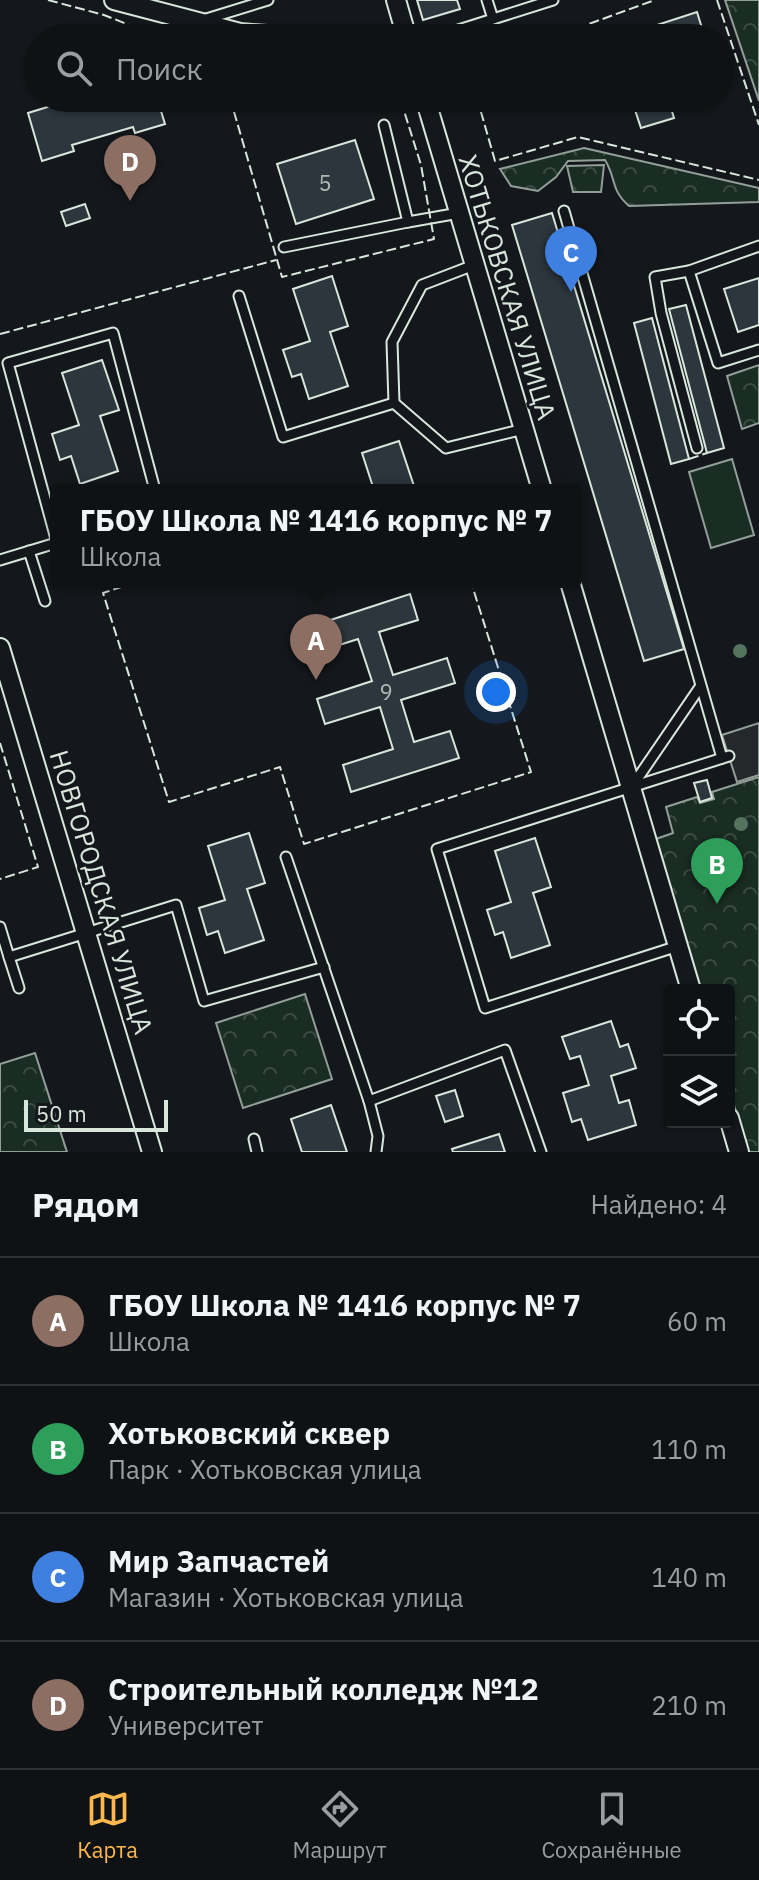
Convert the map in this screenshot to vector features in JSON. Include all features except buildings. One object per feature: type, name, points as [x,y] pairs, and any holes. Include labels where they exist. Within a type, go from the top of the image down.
[{"type":"street","points":[[114,0],[147,5],[205,24]]},
{"type":"street","points":[[396,0],[403,24]]},
{"type":"street","name":"ХОТЬКОВСКАЯ УЛИЦА","points":[[429,112],[540,484]]},
{"type":"street","points":[[572,588],[689,984]]},
{"type":"street","name":"НОВГОРОДСКАЯ УЛИЦА","points":[[0,648],[152,1152]]},
{"type":"street","points":[[731,1128],[735,1151]]},
{"type":"lane","points":[[197,22],[268,0]]},
{"type":"lane","points":[[487,0],[493,19]]},
{"type":"lane","points":[[477,24],[553,0]]},
{"type":"lane","points":[[384,125],[408,222]]},
{"type":"lane","points":[[564,211],[700,687],[725,757],[437,849],[485,1008],[678,946]]},
{"type":"lane","points":[[284,247],[459,213]]},
{"type":"lane","points":[[697,448],[661,313],[655,277],[689,271],[759,246]]},
{"type":"lane","points":[[474,265],[422,285],[392,342],[394,403],[446,448],[524,429]]},
{"type":"lane","points":[[689,271],[718,363],[759,350]]},
{"type":"lane","points":[[239,296],[283,437],[394,403]]},
{"type":"lane","points":[[50,519],[8,363],[113,333],[153,484]]},
{"type":"lane","points":[[0,560],[50,543]]},
{"type":"lane","points":[[29,551],[45,601]]},
{"type":"lane","points":[[631,788],[700,687]]},
{"type":"lane","points":[[286,857],[369,1101],[378,1136],[376,1152]]},
{"type":"lane","points":[[9,957],[88,935],[176,905],[204,1001],[324,967]]},
{"type":"lane","points":[[0,927],[19,988]]},
{"type":"lane","points":[[369,1101],[505,1050],[541,1152]]},
{"type":"lane","points":[[254,1139],[257,1152]]},
{"type":"green space","points":[[725,0],[759,0],[759,101],[735,24]]},
{"type":"green space","points":[[584,148],[759,188],[759,202],[629,206],[616,189],[605,160],[568,161],[556,177],[538,191],[511,186],[500,169]]},
{"type":"green space","points":[[604,165],[601,192],[573,192],[567,166]]},
{"type":"green space","points":[[759,365],[759,423],[742,429],[727,376]]},
{"type":"green space","points":[[732,459],[754,535],[711,548],[689,472]]},
{"type":"green space","points":[[759,777],[759,1152],[748,1152],[735,1108],[735,984],[698,984],[656,839],[673,833],[666,807],[697,797],[700,803],[714,799],[712,792]]},
{"type":"green space","points":[[305,994],[332,1079],[243,1108],[216,1023]]},
{"type":"green space","points":[[35,1053],[67,1152],[0,1152],[0,1064]]},
{"type":"shaded area","points":[[759,723],[759,775],[737,782],[722,735]]},
{"type":"fence","points":[[48,0],[127,24]]},
{"type":"fence","points":[[589,24],[655,0]]},
{"type":"fence","points":[[717,0],[725,24]]},
{"type":"fence","points":[[735,54],[759,125]]},
{"type":"fence","points":[[234,112],[282,277],[434,239],[421,165],[404,112]]},
{"type":"fence","points":[[481,112],[495,161],[578,137],[759,180]]},
{"type":"fence","points":[[0,334],[276,260]]},
{"type":"fence","points":[[689,459],[707,453]]},
{"type":"fence","points":[[118,588],[103,593],[169,802],[280,767],[304,844],[531,772],[473,588]]},
{"type":"fence","points":[[0,743],[38,867],[0,879]]},
{"type":"place","name":"Строительный колледж №12","points":[[130,201]]},
{"type":"place","name":"Мир Запчастей","points":[[571,292]]},
{"type":"place","name":"ГБОУ Школа № 1416 корпус № 7","points":[[316,680]]},
{"type":"place","name":"Хотьковский сквер","points":[[717,904]]}]
